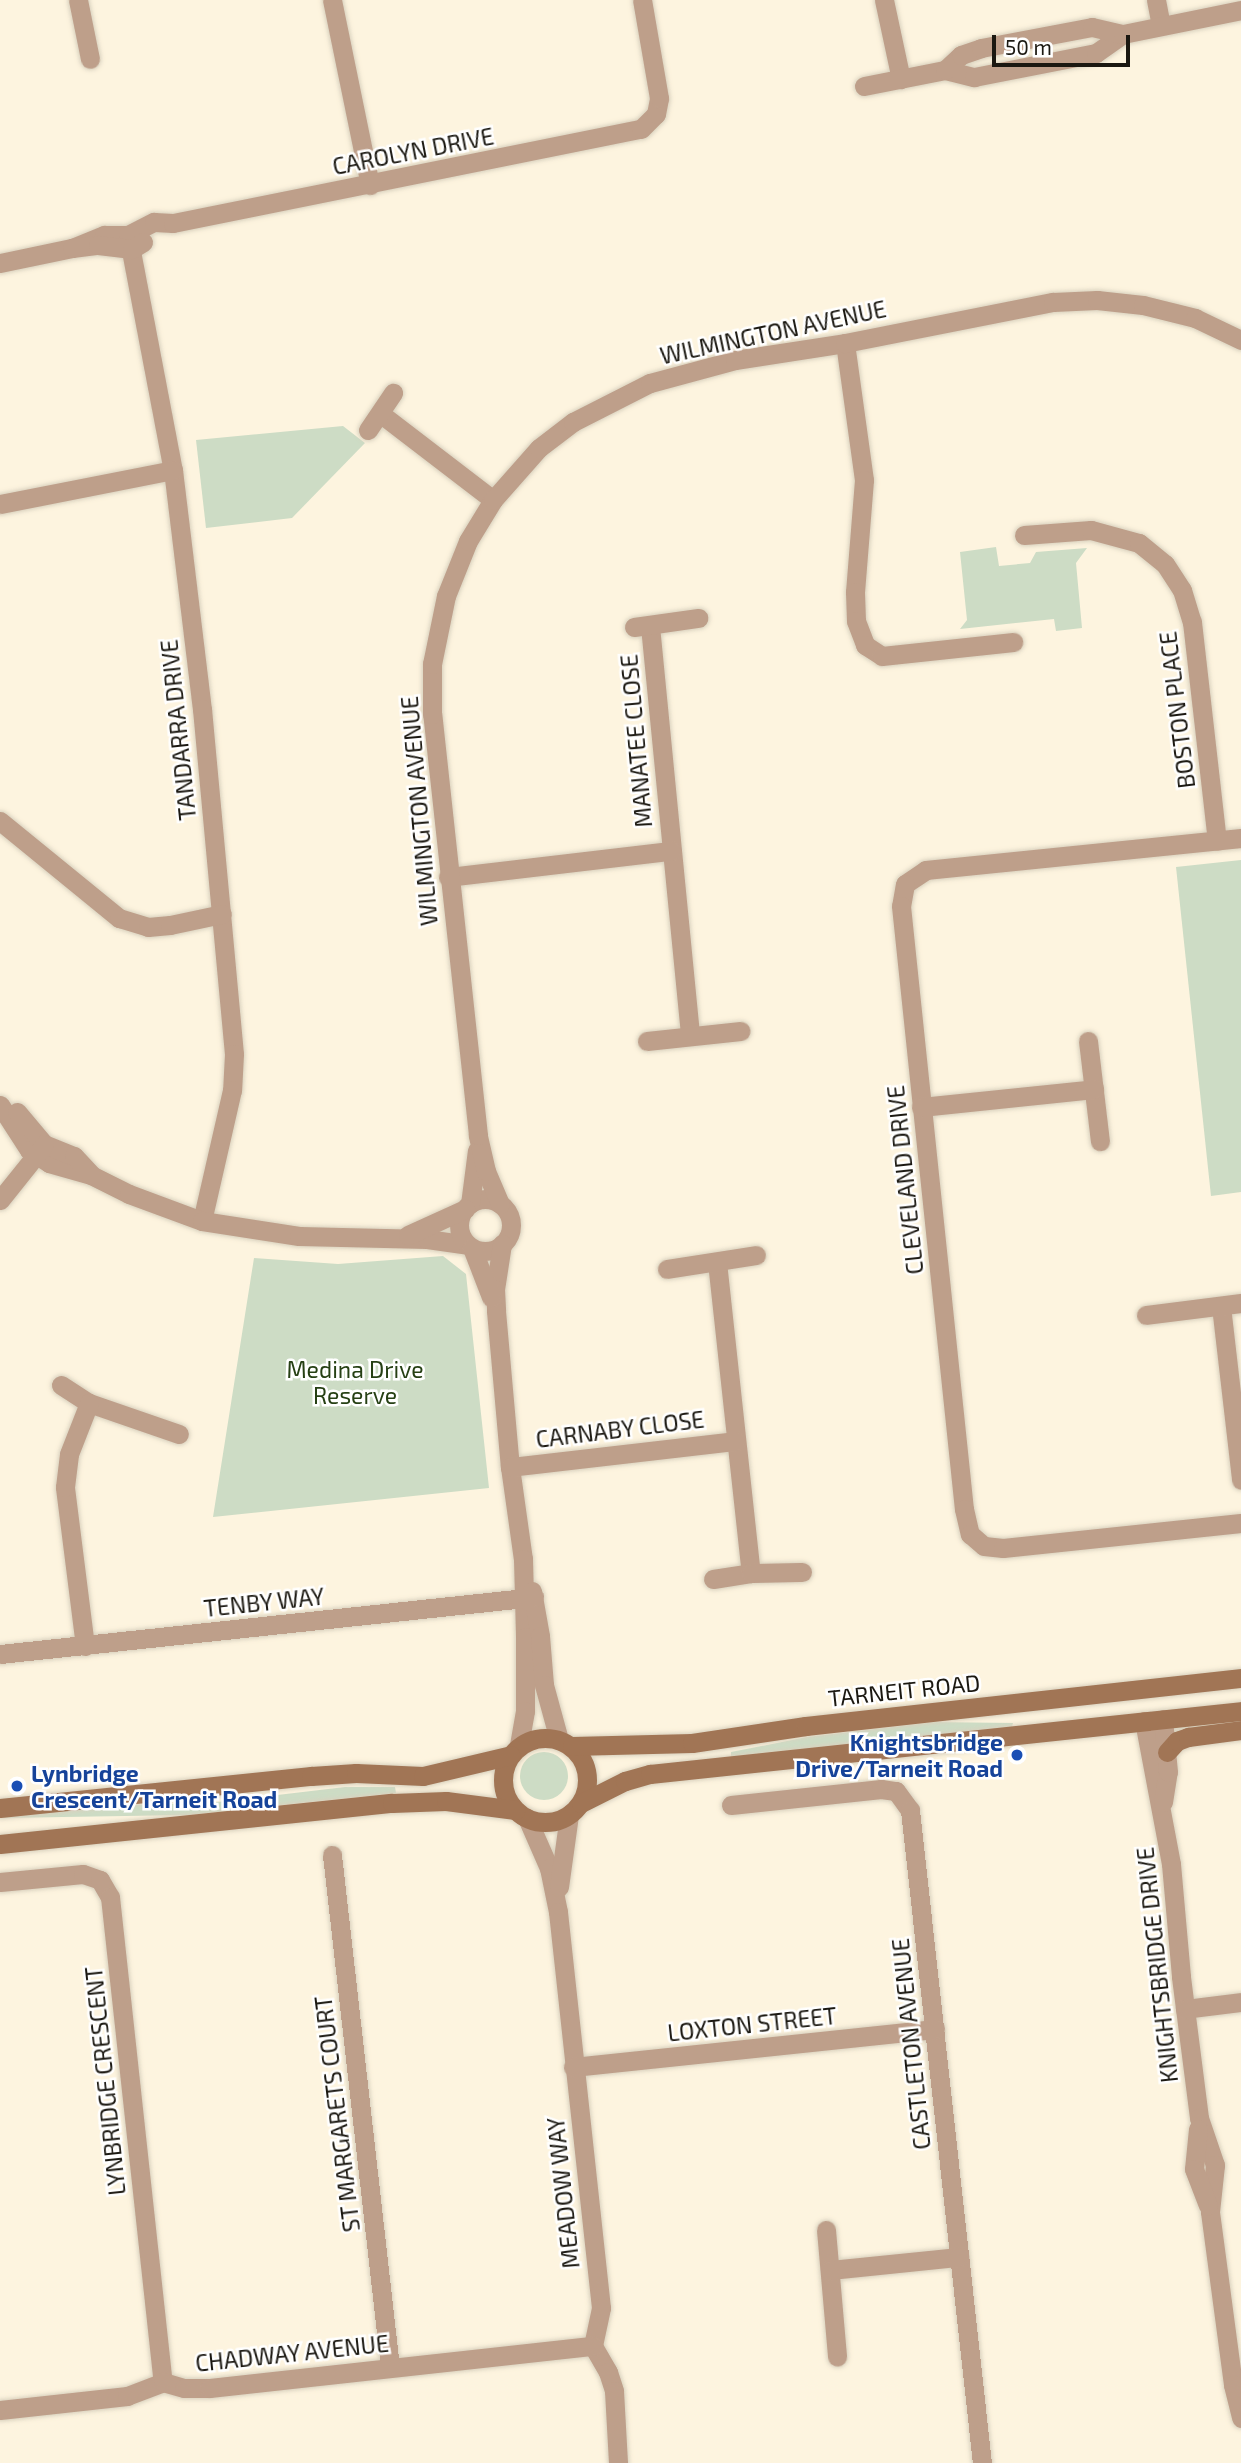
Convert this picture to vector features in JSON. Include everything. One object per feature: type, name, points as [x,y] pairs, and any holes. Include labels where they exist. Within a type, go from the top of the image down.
[{"type":"main road","name":"TARNEIT ROAD","points":[[565,1743],[692,1743],[806,1726],[1241,1678]]},
{"type":"main road","points":[[1149,1688],[1154,1720]]},
{"type":"main road","points":[[0,1844],[392,1803],[446,1801],[521,1814],[548,1822],[625,1781],[650,1774],[1241,1711]]},
{"type":"main road","points":[[1167,1752],[1177,1741],[1188,1737],[1241,1730]]},
{"type":"main road","points":[[0,1808],[311,1776],[356,1773],[423,1776],[515,1750],[541,1737],[565,1743],[584,1762],[587,1784],[575,1809]]},
{"type":"main road","points":[[515,1750],[502,1782],[521,1814]]},
{"type":"street","points":[[78,0],[90,59]]},
{"type":"street","points":[[332,0],[370,185]]},
{"type":"street","name":"CAROLYN DRIVE","points":[[0,263],[72,248],[104,235],[130,242],[154,222],[173,223],[631,133],[649,124],[656,114],[659,99],[642,0]]},
{"type":"street","points":[[884,0],[901,79]]},
{"type":"street","points":[[1156,0],[1161,26]]},
{"type":"street","points":[[864,86],[945,70],[961,55],[981,48],[1092,27],[1124,34],[1241,10]]},
{"type":"street","name":"TANDARRA DRIVE","points":[[130,242],[173,470],[222,914],[233,1066],[226,1118],[202,1220]]},
{"type":"street","name":"WILMINGTON AVENUE","points":[[500,1204],[486,1171],[478,1135],[432,714],[432,664],[446,596],[457,565],[493,500],[539,448],[572,422],[650,383],[735,360],[845,343],[1017,308],[1097,300],[1143,305],[1195,318],[1241,340]]},
{"type":"street","points":[[845,343],[864,480],[855,592],[856,621],[865,645],[882,656],[1013,642]]},
{"type":"street","points":[[393,393],[374,422],[493,500]]},
{"type":"street","points":[[0,504],[173,470]]},
{"type":"street","name":"BOSTON PLACE","points":[[1024,535],[1091,530],[1139,543],[1165,564],[1182,590],[1192,622],[1217,841]]},
{"type":"street","name":"MANATEE CLOSE","points":[[690,1035],[671,851],[642,626],[698,618]]},
{"type":"street","points":[[0,821],[119,918],[148,927],[222,914]]},
{"type":"street","name":"CLEVELAND DRIVE","points":[[1241,838],[926,870],[910,878],[902,888],[901,906],[964,1509],[973,1539],[984,1546],[1003,1548],[1241,1523]]},
{"type":"street","name":"MANATEE CLOSE","points":[[448,877],[671,851]]},
{"type":"street","points":[[647,1041],[740,1031]]},
{"type":"street","points":[[1088,1041],[1100,1141]]},
{"type":"street","points":[[921,1107],[1094,1089]]},
{"type":"street","points":[[0,1103],[16,1111],[39,1150],[74,1156],[91,1175],[129,1194],[202,1220],[299,1236],[401,1238],[470,1246],[488,1251],[502,1244],[509,1235],[510,1224],[500,1204],[482,1200],[401,1238]]},
{"type":"street","name":"WILMINGTON AVENUE","points":[[468,1207],[478,1135]]},
{"type":"street","points":[[0,1200],[39,1150]]},
{"type":"street","points":[[468,1207],[459,1227],[470,1246],[496,1311]]},
{"type":"street","points":[[502,1244],[495,1289],[496,1311],[510,1467],[528,1598],[534,1668],[515,1750]]},
{"type":"street","points":[[667,1269],[755,1255]]},
{"type":"street","name":"CARNABY CLOSE","points":[[717,1262],[751,1573]]},
{"type":"street","points":[[1146,1315],[1231,1305],[1241,1480]]},
{"type":"street","points":[[61,1385],[89,1403],[179,1434]]},
{"type":"street","points":[[85,1646],[65,1487],[69,1454],[89,1403]]},
{"type":"street","name":"CARNABY CLOSE","points":[[510,1467],[736,1441]]},
{"type":"street","points":[[713,1579],[751,1573],[802,1572]]},
{"type":"street","name":"TENBY WAY","points":[[0,1654],[528,1598]]},
{"type":"street","points":[[534,1668],[544,1685],[565,1743]]},
{"type":"street","name":"KNIGHTSBRIDGE DRIVE","points":[[1154,1720],[1167,1752],[1168,1772],[1163,1806]]},
{"type":"street","name":"KNIGHTSBRIDGE DRIVE","points":[[1154,1720],[1152,1774],[1163,1806],[1174,1886],[1185,2009],[1199,2118],[1215,2165],[1210,2212],[1233,2385],[1241,2418]]},
{"type":"street","name":"CASTLETON AVENUE","points":[[731,1805],[881,1789],[896,1791],[904,1798],[910,1810],[982,2463]]},
{"type":"street","name":"MEADOW WAY","points":[[558,1912],[563,1847],[575,1809]]},
{"type":"street","name":"MEADOW WAY","points":[[521,1814],[548,1868],[558,1912],[601,2308],[593,2346]]},
{"type":"street","name":"ST MARGARETS COURT","points":[[332,1855],[390,2367]]},
{"type":"street","name":"LYNBRIDGE CRESCENT","points":[[0,1882],[83,1874],[100,1880],[110,1897],[163,2382]]},
{"type":"street","points":[[1185,2009],[1241,2002]]},
{"type":"street","name":"LOXTON STREET","points":[[573,2067],[935,2029]]},
{"type":"street","points":[[826,2230],[837,2357]]},
{"type":"street","points":[[830,2270],[959,2257]]},
{"type":"street","points":[[593,2346],[608,2372],[614,2391],[618,2463]]},
{"type":"street","name":"CHADWAY AVENUE","points":[[0,2410],[127,2396],[163,2382],[197,2389],[593,2346]]},
{"type":"green space","points":[[343,426],[365,443],[292,518],[206,528],[196,440]]},
{"type":"green space","points":[[996,547],[999,566],[1030,563],[1036,552],[1087,548],[1076,563],[1082,628],[1056,631],[1054,619],[960,629],[967,620],[960,552]]},
{"type":"green space","points":[[1241,860],[1241,1192],[1211,1196],[1176,867]]},
{"type":"green space","name":"Medina Drive Reserve","points":[[443,1256],[466,1274],[489,1488],[213,1517],[254,1258],[338,1264]]},
{"type":"green space","points":[[934,1722],[1013,1723],[1011,1730],[731,1761],[731,1752],[807,1737]]},
{"type":"green space","points":[[544,1752],[561,1759],[568,1776],[561,1793],[544,1800],[527,1793],[520,1776],[527,1759]]},
{"type":"green space","points":[[345,1787],[395,1787],[396,1793],[189,1815],[0,1818],[0,1813],[91,1806],[209,1803]]},
{"type":"place","name":"Knightsbridge Drive/Tarneit Road","points":[[1017,1755]]},
{"type":"place","name":"Lynbridge Crescent/Tarneit Road","points":[[17,1786]]}]
